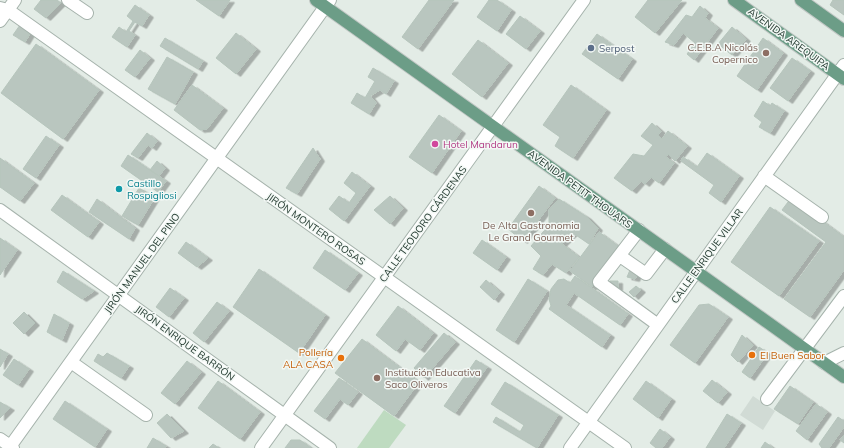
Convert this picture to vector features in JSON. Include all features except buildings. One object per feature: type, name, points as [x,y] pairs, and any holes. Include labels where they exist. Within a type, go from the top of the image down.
[{"type":"main road","name":"AVENIDA AREQUIPA","points":[[734,0],[842,73]]},
{"type":"main road","points":[[801,0],[844,31]]},
{"type":"main road","name":"AVENIDA PETIT THOUARS","points":[[324,2],[493,126],[844,377]]},
{"type":"street","points":[[0,21],[4,9],[15,0]]},
{"type":"street","points":[[68,0],[87,13]]},
{"type":"street","name":"CALLE TEODORO CÁRDENAS","points":[[261,448],[584,0]]},
{"type":"street","name":"JIRÓN MANUEL DEL PINO","points":[[11,447],[217,158],[324,2]]},
{"type":"street","name":"JIRÓN MONTERO ROSAS","points":[[4,9],[217,158],[625,448]]},
{"type":"street","name":"CALLE ENRIQUE VILLAR","points":[[570,448],[764,176],[842,73]]},
{"type":"street","points":[[764,176],[822,217]]},
{"type":"street","name":"JIRÓN ENRIQUE BARRÓN","points":[[0,210],[330,448]]},
{"type":"street","points":[[639,230],[599,282],[658,325]]},
{"type":"street","points":[[620,256],[646,274],[665,249]]},
{"type":"street","points":[[767,399],[844,296]]},
{"type":"street","points":[[824,363],[844,353]]},
{"type":"street","points":[[71,362],[146,415]]},
{"type":"street","points":[[0,439],[11,447]]},
{"type":"shaded area","points":[[753,396],[775,411],[763,430],[740,415]]},
{"type":"green space","points":[[384,410],[406,425],[389,448],[357,448]]},
{"type":"place","name":"Serpost","points":[[591,48]]},
{"type":"place","name":"C.E.B.A Nicolás Copernico","points":[[766,53]]},
{"type":"place","name":"Hotel Mandarun","points":[[435,144]]},
{"type":"place","name":"Castillo Rospigliosi","points":[[119,189]]},
{"type":"place","name":"De Alta Gastronomia Le Grand Gourmet","points":[[531,213]]},
{"type":"place","name":"El Buen Sabor","points":[[752,355]]},
{"type":"place","name":"Pollería ALA CASA","points":[[341,358]]},
{"type":"place","name":"Institución Educativa Saco Oliveros","points":[[377,378]]}]
